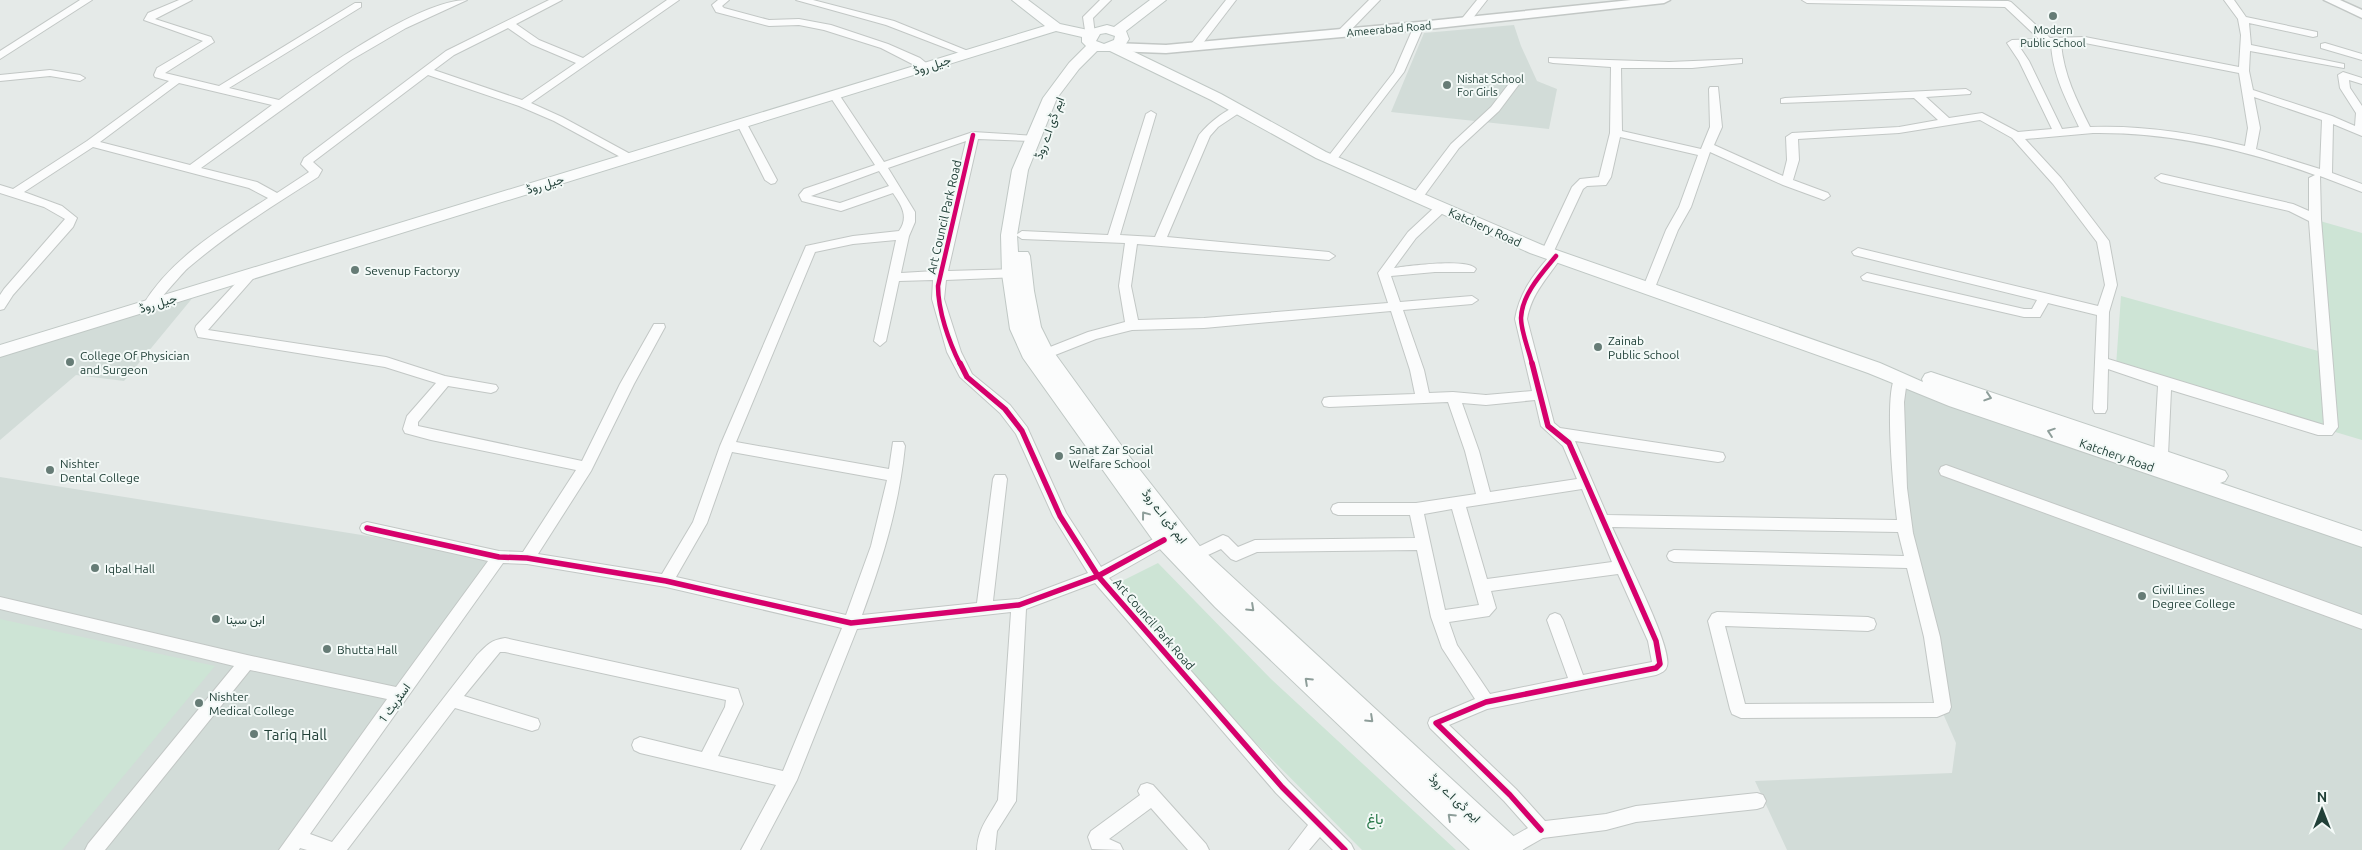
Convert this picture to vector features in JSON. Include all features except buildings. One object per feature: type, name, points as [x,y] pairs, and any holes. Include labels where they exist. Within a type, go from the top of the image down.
[{"type":"main road","points":[[1019,0],[1055,27]]},
{"type":"main road","points":[[1092,40],[1104,29],[1115,39],[1159,0]]},
{"type":"main road","name":"جیل روڈ","points":[[0,351],[1055,27],[1092,40]]},
{"type":"main road","name":"Katchery Road","points":[[1115,39],[1331,160],[1552,255],[1874,368],[1900,380],[1957,394],[2237,489],[2362,528]]},
{"type":"main road","name":"ایم ڈی اے روڈ","points":[[1092,40],[1062,84],[1050,98],[1032,138],[1020,170],[1009,235],[1016,273],[1032,327],[1045,354],[1164,540],[1510,849]]},
{"type":"main road","name":"ایم ڈی اے روڈ","points":[[1062,84],[1061,99],[1043,138],[1033,172],[1016,273],[1019,330],[1032,358],[1116,464],[1228,596],[1487,850]]},
{"type":"main road","name":"Katchery Road","points":[[1874,368],[1907,372],[1957,394]]},
{"type":"main road","name":"Katchery Road","points":[[2100,442],[2161,455],[2237,489],[2362,539]]},
{"type":"street","points":[[0,56],[87,0]]},
{"type":"street","points":[[187,0],[152,16],[149,20],[207,39],[208,42],[159,72],[159,75],[282,104]]},
{"type":"street","points":[[193,168],[282,104],[402,26],[462,0]]},
{"type":"street","points":[[149,305],[160,288],[185,265],[214,242],[316,172],[307,164],[308,160],[450,53],[510,25],[557,0]]},
{"type":"street","points":[[523,104],[674,0]]},
{"type":"street","points":[[724,0],[718,5],[720,10],[770,23],[794,21],[808,23],[876,43],[918,61],[926,67]]},
{"type":"street","points":[[801,0],[890,23],[968,53]]},
{"type":"street","points":[[1092,40],[1088,17],[1106,0]]},
{"type":"street","points":[[1196,45],[1231,0]]},
{"type":"street","points":[[1342,33],[1375,0]]},
{"type":"street","points":[[1465,21],[1482,0]]},
{"type":"street","name":"Ameerabad Road","points":[[1115,39],[1166,49],[1419,26],[1664,0]]},
{"type":"street","points":[[1807,0],[2008,4],[2051,40],[2063,83],[2086,130]]},
{"type":"street","points":[[2229,0],[2243,19],[2244,71],[2254,128],[2250,149]]},
{"type":"street","points":[[2330,0],[2362,14]]},
{"type":"street","points":[[222,89],[358,5]]},
{"type":"street","points":[[2243,19],[2313,34]]},
{"type":"street","points":[[510,25],[536,42],[584,62]]},
{"type":"street","points":[[1331,160],[1399,72],[1419,26]]},
{"type":"street","points":[[2059,133],[2024,60],[2012,43],[2051,40],[2100,42],[2244,71]]},
{"type":"street","points":[[2325,46],[2362,57]]},
{"type":"street","points":[[2245,47],[2340,66]]},
{"type":"street","points":[[1554,60],[1616,65],[1675,66],[1738,61]]},
{"type":"street","points":[[1541,830],[1510,795],[1436,723],[1486,702],[1659,666],[1656,641],[1622,568],[1569,444],[1559,433],[1548,426],[1522,319],[1522,309],[1535,280],[1552,255],[1578,187],[1584,182],[1599,183],[1604,180],[1616,132],[1616,65]]},
{"type":"street","points":[[427,71],[523,104],[558,119],[630,158]]},
{"type":"street","points":[[0,78],[50,73],[80,78]]},
{"type":"street","points":[[2248,92],[2328,118],[2362,132],[2361,113],[2345,88],[2343,74],[2362,81]]},
{"type":"street","points":[[14,194],[91,143],[178,79]]},
{"type":"street","points":[[1417,197],[1455,146],[1495,109],[1515,83]]},
{"type":"street","points":[[1648,290],[1672,230],[1685,207],[1716,127],[1714,89]]},
{"type":"street","points":[[1785,101],[1966,92]]},
{"type":"street","points":[[1916,94],[1946,120]]},
{"type":"street","points":[[834,95],[909,208],[911,216],[908,230],[903,235],[880,341]]},
{"type":"street","points":[[1159,241],[1205,135],[1214,125],[1238,109]]},
{"type":"street","points":[[1113,239],[1151,114]]},
{"type":"street","points":[[1788,182],[1793,160],[1791,142],[1794,136],[1899,130],[1946,120],[1984,116],[2003,130],[2016,136],[2057,181],[2103,241],[2111,286],[2103,312],[2100,409]]},
{"type":"street","points":[[2102,362],[2165,384],[2318,430],[2327,431],[2331,427],[2315,219],[2328,118]]},
{"type":"street","points":[[742,124],[771,180]]},
{"type":"street","points":[[2016,136],[2086,130],[2157,133],[2250,149],[2320,176],[2362,188]]},
{"type":"street","points":[[1616,132],[1706,150],[1824,196]]},
{"type":"street","points":[[896,188],[841,207],[806,198],[805,196],[808,192],[973,135],[1032,138]]},
{"type":"street","name":"Art Council Park Road","points":[[973,135],[940,277],[938,299],[954,352],[967,377],[1005,409],[1022,431],[1060,516],[1098,576],[1282,787],[1345,850]]},
{"type":"street","points":[[91,143],[253,185],[278,198]]},
{"type":"street","points":[[2161,178],[2293,208],[2315,219]]},
{"type":"street","points":[[0,189],[68,214],[71,218],[68,224],[8,292],[0,306]]},
{"type":"street","points":[[1384,273],[1412,235],[1441,208]]},
{"type":"street","points":[[1022,234],[1159,241],[1329,256]]},
{"type":"street","points":[[666,581],[700,524],[727,446],[770,348],[810,249],[853,240],[903,235]]},
{"type":"street","points":[[1132,240],[1125,286],[1132,325]]},
{"type":"street","points":[[1858,252],[2103,312]]},
{"type":"street","points":[[1384,273],[1434,268],[1470,269]]},
{"type":"street","points":[[894,277],[940,277],[1016,273]]},
{"type":"street","points":[[1384,273],[1424,398]]},
{"type":"street","points":[[251,274],[201,328],[203,334],[386,362],[445,381],[491,388]]},
{"type":"street","points":[[1954,275],[1956,297]]},
{"type":"street","points":[[1867,277],[2034,314],[2045,298]]},
{"type":"street","points":[[1045,354],[1094,335],[1132,325],[1204,323],[1472,300]]},
{"type":"street","points":[[526,558],[586,467],[627,384],[659,327]]},
{"type":"street","points":[[1868,624],[1717,619],[1736,706],[1740,711],[1941,710],[1942,699],[1932,638],[1905,526],[1900,488],[1898,402],[1900,380]]},
{"type":"street","points":[[445,381],[412,420],[410,429],[431,436],[586,467]]},
{"type":"street","points":[[2161,455],[2165,384]]},
{"type":"street","points":[[1328,402],[1453,397],[1486,400],[1540,395]]},
{"type":"street","points":[[1453,397],[1472,452],[1485,500]]},
{"type":"street","points":[[1559,433],[1718,457]]},
{"type":"street","points":[[727,446],[896,476]]},
{"type":"street","points":[[750,850],[788,780],[808,738],[851,624],[880,540],[896,476],[898,446]]},
{"type":"street","points":[[1946,470],[2362,622]]},
{"type":"street","points":[[984,608],[1000,479]]},
{"type":"street","points":[[1338,509],[1416,509],[1458,505],[1586,483]]},
{"type":"street","points":[[1439,617],[1484,611],[1488,608],[1458,505]]},
{"type":"street","points":[[1416,509],[1439,617],[1454,654],[1486,702]]},
{"type":"street","points":[[1602,521],[1905,526]]},
{"type":"street","points":[[367,528],[499,557],[526,558],[666,581],[851,624],[1020,605],[1098,576],[1164,540]]},
{"type":"street","points":[[1195,555],[1222,541],[1236,555],[1255,546],[1423,544]]},
{"type":"street","points":[[1674,556],[1913,562]]},
{"type":"street","name":"اسٹریٹ 1","points":[[292,844],[499,557]]},
{"type":"street","points":[[1482,586],[1622,568]]},
{"type":"street","points":[[0,603],[247,662],[400,695]]},
{"type":"street","points":[[986,850],[988,826],[1007,801],[1020,605]]},
{"type":"street","points":[[1555,620],[1578,684]]},
{"type":"street","points":[[336,850],[493,648],[500,645],[726,691],[732,694],[734,698],[732,711],[706,761]]},
{"type":"street","points":[[94,850],[247,662]]},
{"type":"street","points":[[452,700],[532,724]]},
{"type":"street","points":[[640,745],[788,780]]},
{"type":"street","points":[[1114,850],[1098,843],[1097,837],[1149,794],[1200,850]]},
{"type":"street","points":[[1510,849],[1541,830],[1606,822],[1636,814],[1757,801]]},
{"type":"street","points":[[1298,850],[1319,824]]},
{"type":"street","points":[[292,844],[331,850]]},
{"type":"shaded area","points":[[1514,25],[1521,46],[1537,81],[1557,89],[1549,129],[1391,112],[1424,33]]},
{"type":"shaded area","name":"College Of Physician and Surgeon","points":[[199,290],[124,381],[76,375],[0,440],[0,349]]},
{"type":"shaded area","name":"Civil Lines Degree College","points":[[1900,380],[2362,539],[2362,850],[1787,850],[1755,781],[1952,773],[1956,743],[1941,709],[1906,533]]},
{"type":"shaded area","name":"Nishter Medical College","points":[[0,477],[499,557],[295,850],[0,850]]},
{"type":"green space","points":[[2320,221],[2362,233],[2362,440],[2116,366],[2121,296],[2329,354]]},
{"type":"green space","name":"باغ","points":[[1158,563],[1271,679],[1456,850],[1362,850],[1224,711],[1118,583]]},
{"type":"green space","points":[[0,619],[215,666],[62,850],[0,850]]},
{"type":"cycle path","points":[[973,135],[938,286],[938,299],[954,352],[967,377],[1005,409],[1022,431],[1060,516],[1098,576],[1282,787],[1345,850]]},
{"type":"cycle path","points":[[1541,830],[1510,795],[1436,723],[1486,702],[1656,668],[1660,664],[1656,641],[1569,443],[1548,426],[1521,319],[1529,293],[1556,256]]},
{"type":"cycle path","points":[[367,528],[499,557],[527,558],[666,581],[851,623],[1019,605],[1098,576],[1164,540]]},
{"type":"place","name":"Modern Public School","points":[[2053,16]]},
{"type":"place","name":"Nishat School For Girls","points":[[1447,85]]},
{"type":"place","name":"Sevenup Factoryy","points":[[355,270]]},
{"type":"place","name":"Zainab Public School","points":[[1598,347]]},
{"type":"place","name":"College Of Physician and Surgeon","points":[[70,362]]},
{"type":"place","name":"Sanat Zar Social Welfare School","points":[[1059,456]]},
{"type":"place","name":"Nishter Dental College","points":[[50,470]]},
{"type":"place","name":"Iqbal Hall","points":[[95,568]]},
{"type":"place","name":"Civil Lines Degree College","points":[[2142,596]]},
{"type":"place","name":"ابن سینا","points":[[216,619]]},
{"type":"place","name":"Bhutta Hall","points":[[327,649]]},
{"type":"place","name":"Nishter Medical College","points":[[199,703]]},
{"type":"place","name":"Tariq Hall","points":[[254,734]]}]
